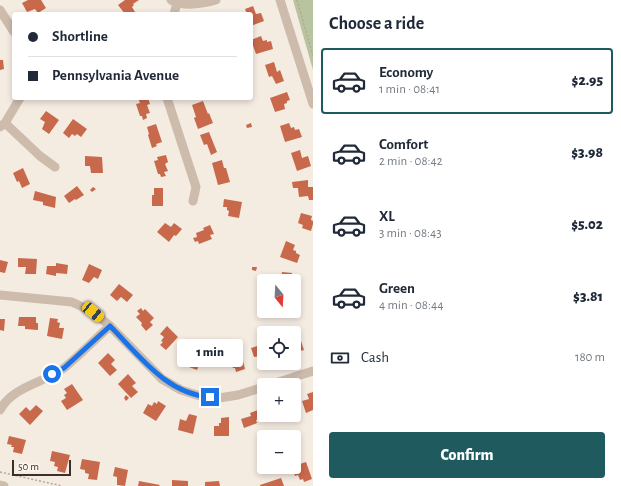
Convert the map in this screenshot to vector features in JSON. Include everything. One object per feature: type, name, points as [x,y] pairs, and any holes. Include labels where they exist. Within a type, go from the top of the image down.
[{"type":"street","points":[[174,2],[204,4],[216,0]]},
{"type":"street","points":[[280,0],[313,104]]},
{"type":"street","points":[[0,10],[12,29]]},
{"type":"street","points":[[19,100],[3,125],[55,167]]},
{"type":"street","points":[[169,100],[196,187],[193,201]]},
{"type":"street","points":[[0,295],[72,302],[93,312],[110,326],[162,379],[181,390],[200,396],[219,398],[238,395],[257,389]]},
{"type":"street","points":[[0,410],[3,404],[15,393],[64,368],[110,326]]},
{"type":"street","points":[[291,378],[313,371]]},
{"type":"street","points":[[0,485],[4,486]]},
{"type":"path","points":[[297,0],[313,56]]},
{"type":"path","points":[[0,472],[62,486]]},
{"type":"green space","points":[[293,0],[313,0],[313,70]]},
{"type":"building","points":[[28,0],[41,0],[46,8],[40,12],[37,12],[35,9],[27,12],[22,3]]},
{"type":"building","points":[[125,0],[139,0],[133,4],[134,5],[132,7],[135,12],[123,12],[118,5]]},
{"type":"building","points":[[253,6],[256,14],[261,13],[264,21],[253,25],[253,12],[246,12],[245,9]]},
{"type":"building","points":[[261,36],[263,41],[271,41],[273,49],[256,54],[253,46],[253,39]]},
{"type":"building","points":[[0,60],[3,60],[4,69],[0,70]]},
{"type":"building","points":[[274,62],[277,72],[280,70],[284,81],[276,84],[272,76],[269,77],[265,65]]},
{"type":"building","points":[[287,92],[290,100],[284,104],[285,109],[275,112],[270,98]]},
{"type":"building","points":[[139,100],[149,100],[150,104],[147,105],[150,113],[146,114],[147,118],[143,120],[136,104],[140,103]]},
{"type":"building","points":[[203,101],[213,123],[198,129],[194,118],[196,117],[192,105]]},
{"type":"building","points":[[46,111],[59,120],[49,134],[42,129],[45,122],[40,119]]},
{"type":"building","points":[[73,119],[87,129],[81,137],[77,134],[75,136],[72,134],[69,138],[63,133]]},
{"type":"building","points":[[251,123],[252,127],[247,128],[246,125]]},
{"type":"building","points":[[289,123],[291,128],[294,127],[295,130],[299,129],[302,137],[285,142],[280,126]]},
{"type":"building","points":[[156,124],[162,142],[156,144],[157,146],[152,148],[147,127]]},
{"type":"building","points":[[209,132],[217,152],[211,155],[207,144],[204,145],[200,135]]},
{"type":"building","points":[[300,150],[302,158],[308,156],[311,166],[297,171],[291,153]]},
{"type":"building","points":[[166,155],[168,162],[165,164],[168,171],[164,172],[166,176],[161,177],[160,174],[158,174],[154,161],[158,160],[157,157]]},
{"type":"building","points":[[85,156],[102,157],[103,173],[91,173],[90,166],[85,166]]},
{"type":"building","points":[[222,160],[230,182],[218,185],[212,163]]},
{"type":"building","points":[[23,168],[30,184],[22,188],[19,181],[17,182],[13,173]]},
{"type":"building","points":[[308,180],[308,187],[313,187],[313,200],[309,200],[308,196],[299,197],[298,188],[293,188],[292,182]]},
{"type":"building","points":[[77,186],[84,195],[69,203],[64,196]]},
{"type":"building","points":[[93,187],[96,189],[92,192],[90,190]]},
{"type":"building","points":[[154,188],[163,188],[163,206],[152,206],[152,195],[154,195]]},
{"type":"building","points":[[35,191],[56,197],[55,208],[43,205],[43,202],[33,200]]},
{"type":"building","points":[[224,199],[242,202],[239,218],[228,216],[229,211],[227,210],[227,207],[223,207]]},
{"type":"building","points":[[301,213],[312,216],[311,220],[313,221],[313,224],[311,231],[302,228],[303,225],[298,223]]},
{"type":"building","points":[[165,223],[171,227],[174,223],[182,229],[176,236],[174,235],[169,242],[157,232]]},
{"type":"building","points":[[210,225],[214,234],[210,235],[212,239],[199,244],[198,241],[195,242],[193,238],[197,237],[196,233],[204,230],[203,228]]},
{"type":"building","points":[[286,241],[295,245],[293,250],[300,255],[297,263],[280,257]]},
{"type":"building","points":[[18,258],[37,259],[36,274],[25,274],[26,267],[18,267]]},
{"type":"building","points":[[0,260],[8,262],[5,273],[0,272]]},
{"type":"building","points":[[56,263],[68,265],[67,274],[56,273],[56,276],[46,274],[47,266],[56,266]]},
{"type":"building","points":[[89,264],[102,270],[98,279],[94,277],[89,283],[82,280]]},
{"type":"building","points":[[252,267],[257,267],[256,271],[252,270]]},
{"type":"building","points":[[282,272],[292,273],[292,274],[282,274]]},
{"type":"building","points":[[119,284],[133,295],[127,302],[121,297],[117,301],[110,295]]},
{"type":"building","points":[[141,308],[143,311],[145,309],[154,318],[150,322],[153,325],[146,331],[141,325],[142,323],[136,317],[140,314],[137,311]]},
{"type":"building","points":[[19,317],[36,317],[38,330],[25,329],[25,326],[18,326]]},
{"type":"building","points":[[50,318],[58,319],[57,322],[60,323],[59,328],[64,328],[62,339],[47,336]]},
{"type":"building","points":[[0,319],[5,319],[4,331],[0,330]]},
{"type":"building","points":[[167,326],[178,337],[166,350],[160,345],[163,342],[161,341],[164,337],[160,334]]},
{"type":"building","points":[[301,341],[304,350],[301,351]]},
{"type":"building","points":[[190,346],[204,351],[197,370],[189,367],[193,358],[187,356]]},
{"type":"building","points":[[257,346],[257,356],[254,357],[251,348]]},
{"type":"building","points":[[108,353],[115,360],[111,364],[117,370],[110,376],[98,363]]},
{"type":"building","points":[[241,353],[245,369],[236,372],[232,365],[226,366],[224,358]]},
{"type":"building","points":[[128,374],[136,383],[132,386],[138,392],[131,398],[118,384]]},
{"type":"building","points":[[72,384],[83,400],[67,410],[61,401],[66,398],[64,395],[67,393],[64,389]]},
{"type":"building","points":[[313,392],[313,410],[306,413],[302,401],[309,399],[307,394]]},
{"type":"building","points":[[126,395],[129,398],[126,401],[124,398]]},
{"type":"building","points":[[158,401],[166,406],[156,421],[143,413],[148,404],[152,406],[154,402],[157,404]]},
{"type":"building","points":[[36,405],[43,411],[30,425],[19,414],[26,407],[30,411]]},
{"type":"building","points":[[257,410],[257,423],[244,428],[241,419],[251,416],[250,413]]},
{"type":"building","points":[[189,414],[197,416],[193,434],[178,430],[180,419],[186,421]]},
{"type":"building","points":[[229,417],[229,436],[214,436],[214,426],[219,426],[219,423],[221,423],[221,418]]},
{"type":"building","points":[[9,436],[26,440],[22,454],[13,452],[14,447],[7,444]]},
{"type":"building","points":[[52,451],[70,455],[65,473],[57,471],[58,467],[54,466],[55,462],[50,461]]},
{"type":"building","points":[[82,459],[100,462],[97,480],[88,479],[89,474],[85,473],[85,470],[80,469]]},
{"type":"building","points":[[306,462],[312,479],[304,482],[303,479],[300,480],[298,475],[295,476],[294,474],[301,474],[301,464]]},
{"type":"building","points":[[115,467],[128,470],[125,486],[117,485],[117,477],[113,476]]},
{"type":"building","points":[[281,478],[284,486],[260,486],[260,485]]},
{"type":"building","points":[[172,480],[188,481],[188,486],[172,486]]},
{"type":"building","points":[[139,481],[160,485],[138,486]]},
{"type":"building","points":[[219,481],[220,486],[205,486],[205,482]]},
{"type":"route","points":[[52,374],[64,368],[110,326],[162,379],[181,390],[200,396],[210,397]]}]
